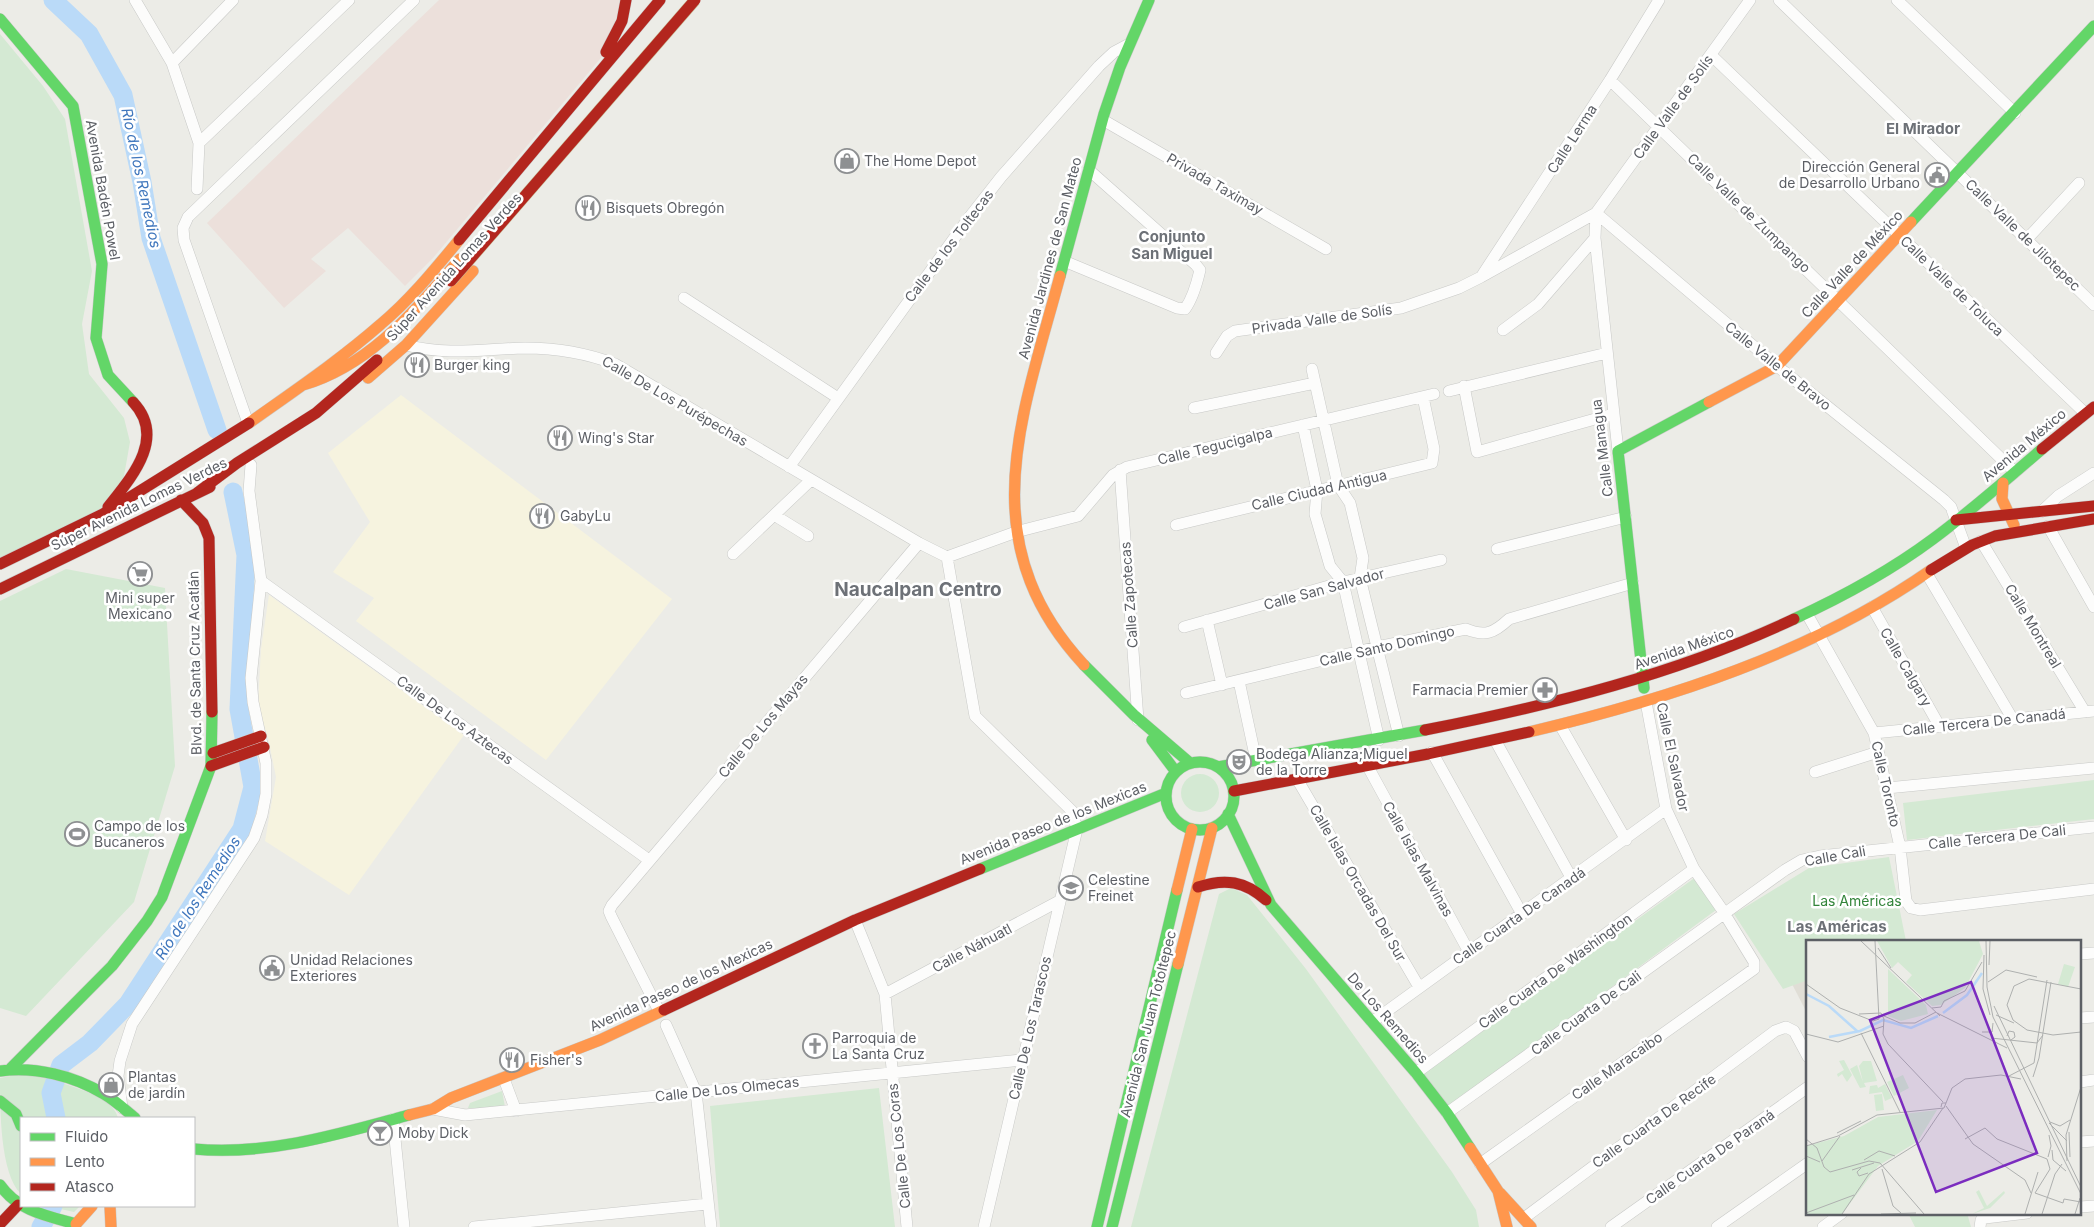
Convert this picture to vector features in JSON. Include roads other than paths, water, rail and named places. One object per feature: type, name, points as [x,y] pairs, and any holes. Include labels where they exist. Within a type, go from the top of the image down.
[{"type":"main road","points":[[586,88],[622,24],[626,0]]},
{"type":"main road","name":"Súper Avenida Lomas Verdes","points":[[0,564],[103,514],[248,423],[303,385],[382,324],[426,278],[660,0]]},
{"type":"main road","points":[[197,493],[221,472],[308,419],[352,384],[396,342],[447,280],[691,0]]},
{"type":"main road","name":"Súper Avenida Lomas Verdes","points":[[0,589],[251,465],[327,413],[406,346],[550,181],[648,61],[691,0]]},
{"type":"main road","points":[[648,61],[703,0]]},
{"type":"main road","name":"Avenida Jardines de San Mateo","points":[[1138,720],[1081,662],[1058,632],[1038,597],[1024,564],[1016,532],[1015,457],[1022,418],[1103,120],[1129,44],[1149,0]]},
{"type":"main road","name":"Avenida Badén Powel","points":[[0,19],[64,92],[73,106],[102,264],[96,338],[108,375],[138,408],[146,426],[144,454],[136,473],[103,514]]},
{"type":"main road","name":"Calle Valle de México","points":[[1618,451],[1777,366],[1899,235],[1960,173],[2094,26]]},
{"type":"main road","points":[[303,385],[320,382],[351,366],[379,343],[447,280]]},
{"type":"main road","name":"Avenida México","points":[[1218,767],[1379,740],[1524,708],[1642,679],[1739,644],[1807,614],[1910,556],[2003,483],[2090,410]]},
{"type":"main road","name":"Calle Managua","points":[[1618,451],[1642,679]]},
{"type":"main road","points":[[2003,483],[2002,499],[2012,516],[2016,531]]},
{"type":"main road","name":"Blvd. de Santa Cruz Acatlán","points":[[6,1070],[107,972],[150,917],[162,897],[211,766],[213,753],[209,538],[203,523],[181,500]]},
{"type":"main road","points":[[1956,520],[2012,516],[2094,506]]},
{"type":"main road","points":[[103,514],[139,521]]},
{"type":"main road","points":[[1234,790],[1495,740],[1646,702],[1745,666],[1819,634],[1872,607],[1966,548],[1981,541],[2016,531],[2094,519]]},
{"type":"main road","name":"Calle El Salvador","points":[[1642,679],[1646,702]]},
{"type":"main road","points":[[1524,708],[1531,732]]},
{"type":"main road","points":[[1138,720],[1190,763]]},
{"type":"main road","points":[[1138,720],[1176,772]]},
{"type":"main road","points":[[213,753],[228,748],[259,743]]},
{"type":"main road","points":[[211,766],[227,762],[259,743]]},
{"type":"main road","points":[[1201,762],[1218,767],[1229,777],[1234,790],[1233,806],[1225,818],[1212,828],[1192,829],[1181,824],[1172,816],[1167,805],[1166,792],[1176,772],[1190,763],[1201,762]]},
{"type":"main road","name":"Avenida Paseo de los Mexicas","points":[[195,1149],[215,1151],[312,1141],[433,1109],[451,1098],[504,1079],[600,1040],[855,920],[1166,792]]},
{"type":"main road","name":"De Los Remedios","points":[[1225,818],[1236,833],[1271,905],[1416,1073],[1447,1113],[1498,1191],[1508,1225]]},
{"type":"main road","name":"Avenida San Juan Totoltepec","points":[[1112,1227],[1212,828]]},
{"type":"main road","name":"Avenida San Juan Totoltepec","points":[[1097,1227],[1192,829]]},
{"type":"main road","points":[[1198,887],[1223,880],[1234,880],[1252,888],[1271,905]]},
{"type":"main road","points":[[6,1070],[41,1072],[103,1093],[123,1113]]},
{"type":"main road","points":[[0,1101],[16,1114],[20,1124]]},
{"type":"main road","points":[[0,1184],[19,1202],[0,1224]]},
{"type":"main road","points":[[1498,1191],[1527,1222]]},
{"type":"main road","points":[[25,1207],[30,1211],[77,1226],[91,1207]]},
{"type":"main road","points":[[110,1207],[111,1227]]},
{"type":"street","points":[[135,0],[172,63],[199,143],[197,189]]},
{"type":"street","points":[[172,63],[233,0]]},
{"type":"street","points":[[199,143],[349,0]]},
{"type":"street","points":[[248,423],[184,240],[183,228],[188,217],[414,0]]},
{"type":"street","name":"Calle Lerma","points":[[1481,277],[1610,80],[1659,0]]},
{"type":"street","name":"Calle Valle de Solís","points":[[1596,213],[1750,0]]},
{"type":"street","name":"Calle Valle de Jilotepec","points":[[1779,0],[2092,300]]},
{"type":"street","points":[[1896,0],[2015,113]]},
{"type":"street","name":"Calle de los Toltecas","points":[[789,467],[1001,177],[1099,66],[1114,52],[1129,44]]},
{"type":"street","name":"Calle Valle de Toluca","points":[[1711,55],[1899,235],[2090,410]]},
{"type":"street","name":"Calle Valle de Zumpango","points":[[1610,80],[2016,472]]},
{"type":"street","name":"Privada Taximay","points":[[1103,120],[1326,249]]},
{"type":"street","points":[[1064,261],[1177,308],[1185,309],[1189,303],[1200,270],[1089,170]]},
{"type":"street","points":[[2027,239],[2078,183]]},
{"type":"street","name":"Privada Valle de Solís","points":[[1216,353],[1227,336],[1235,331],[1388,311],[1459,288],[1596,213]]},
{"type":"street","name":"Calle Managua","points":[[1596,213],[1596,238],[1618,451]]},
{"type":"street","name":"Calle Valle de Bravo","points":[[1596,213],[1777,366],[1944,500],[1956,520],[1966,548]]},
{"type":"street","points":[[1503,330],[1538,304],[1596,238]]},
{"type":"street","points":[[684,298],[838,398]]},
{"type":"street","name":"Calle De Los Purépechas","points":[[406,346],[443,353],[525,348],[560,350],[592,355],[615,364],[919,543],[947,557]]},
{"type":"street","points":[[1449,390],[1607,353]]},
{"type":"street","points":[[1312,369],[1338,485],[1350,503],[1363,558],[1360,578],[1399,736]]},
{"type":"street","points":[[1194,408],[1315,383]]},
{"type":"street","points":[[1464,386],[1477,452],[1614,414]]},
{"type":"street","name":"Calle Tegucigalpa","points":[[1120,470],[1428,396],[1434,449],[1432,463]]},
{"type":"street","points":[[1303,425],[1317,490],[1315,514],[1327,558],[1334,573],[1342,582],[1379,740]]},
{"type":"street","name":"Calle Ciudad Antigua","points":[[1176,525],[1432,463]]},
{"type":"street","points":[[123,1113],[118,1076],[120,1061],[132,1024],[254,838],[262,815],[266,794],[252,702],[251,678],[261,581],[249,491],[251,465]]},
{"type":"street","points":[[1077,829],[1072,811],[975,716],[947,557],[1016,532],[1078,516],[1120,470]]},
{"type":"street","name":"Calle Zapotecas","points":[[1120,470],[1138,720]]},
{"type":"street","points":[[2041,512],[2058,496],[2094,474]]},
{"type":"street","points":[[733,554],[811,480]]},
{"type":"street","points":[[774,516],[808,536]]},
{"type":"street","points":[[1497,549],[1626,517]]},
{"type":"street","points":[[2048,526],[2094,607]]},
{"type":"street","name":"Calle Montreal","points":[[1981,541],[2089,712]]},
{"type":"street","name":"Calle De Los Mayas","points":[[659,1011],[609,911],[649,860],[919,543]]},
{"type":"street","name":"Calle San Salvador","points":[[1184,627],[1342,582],[1441,560]]},
{"type":"street","points":[[1927,574],[2012,718]]},
{"type":"street","name":"Calle De Los Aztecas","points":[[261,581],[649,860]]},
{"type":"street","name":"Calle Santo Domingo","points":[[1186,693],[1359,651],[1466,629],[1480,634],[1498,629],[1509,619],[1633,583]]},
{"type":"street","name":"Calle Calgary","points":[[1872,607],[1940,727]]},
{"type":"street","name":"Calle Toronto","points":[[1807,614],[1874,733],[1900,847],[1906,900],[1911,908],[1920,910],[2094,889]]},
{"type":"street","points":[[1207,620],[1222,685]]},
{"type":"street","points":[[1239,681],[1256,760]]},
{"type":"street","name":"Calle El Salvador","points":[[1646,702],[1666,808],[1694,869],[1725,913],[1754,962],[1754,969]]},
{"type":"street","name":"Calle Tercera De Canadá","points":[[1874,733],[2012,718],[2089,712]]},
{"type":"street","points":[[1560,725],[1626,840]]},
{"type":"street","points":[[1495,740],[1572,878]]},
{"type":"street","points":[[1432,752],[1522,914]]},
{"type":"street","points":[[1815,772],[1878,752]]},
{"type":"street","name":"Calle Islas Malvinas","points":[[1367,765],[1469,952]]},
{"type":"street","points":[[1887,788],[2094,768]]},
{"type":"street","name":"Calle Islas Orcadas Del Sur","points":[[1297,779],[1419,987]]},
{"type":"street","name":"Calle Cuarta De Canadá","points":[[1372,1022],[1626,840],[1666,808]]},
{"type":"street","name":"Calle Tercera De Cali","points":[[1900,847],[2094,827]]},
{"type":"street","name":"Calle De Los Tarascos","points":[[984,1227],[1077,829]]},
{"type":"street","name":"Calle Cali","points":[[1725,913],[1802,860],[1820,856],[1900,847]]},
{"type":"street","name":"Calle Cuarta De Washington","points":[[1416,1073],[1694,869]]},
{"type":"street","name":"Calle Náhuatl","points":[[885,994],[1059,901]]},
{"type":"street","name":"Calle Cuarta De Cali","points":[[1447,1113],[1725,913]]},
{"type":"street","name":"Calle De Los Coras","points":[[855,920],[885,994],[907,1227]]},
{"type":"street","name":"Calle Maracaibo","points":[[1480,1164],[1754,969]]},
{"type":"street","points":[[666,1025],[696,1092],[710,1227]]},
{"type":"street","name":"Calle Cuarta De Recife","points":[[1527,1222],[1776,1031],[1786,1027],[1794,1030],[1806,1053]]},
{"type":"street","name":"Calle De Los Olmecas","points":[[433,1109],[465,1115],[516,1111],[1022,1060]]},
{"type":"street","points":[[504,1079],[516,1111]]},
{"type":"street","name":"Calle Cuarta De Paraná","points":[[1611,1227],[1806,1088]]},
{"type":"street","points":[[393,1119],[404,1227]]},
{"type":"street","points":[[1717,1227],[1806,1164]]},
{"type":"street","points":[[474,1227],[708,1204]]},
{"type":"street","points":[[1823,1227],[1841,1214]]},
{"type":"street","points":[[1980,1224],[2022,1214]]},
{"type":"waterway","name":"Río de los Remedios","points":[[53,0],[89,34],[123,95],[142,182],[151,238],[217,430]]},
{"type":"waterway","name":"Río de los Remedios","points":[[56,1117],[51,1093],[61,1065],[90,1043],[128,1004],[242,829],[253,787],[239,709],[246,555],[233,492]]},
{"type":"waterway","name":"Río de los Remedios","points":[[41,1227],[52,1207]]},
{"type":"place","name":"The Home Depot","points":[[847,161]]},
{"type":"place","name":"Dirección General de Desarrollo Urbano","points":[[1937,175]]},
{"type":"place","name":"Bisquets Obregón","points":[[588,208]]},
{"type":"place","name":"Burger king","points":[[417,365]]},
{"type":"place","name":"Wing's Star","points":[[560,438]]},
{"type":"place","name":"GabyLu","points":[[542,516]]},
{"type":"place","name":"Mini super Mexicano","points":[[140,574]]},
{"type":"place","name":"Farmacia Premier","points":[[1545,690]]},
{"type":"place","name":"Bodega Alianza;Miguel de la Torre","points":[[1239,762]]},
{"type":"place","name":"Campo de los Bucaneros","points":[[77,834]]},
{"type":"place","name":"Celestine Freinet","points":[[1071,888]]},
{"type":"place","name":"Unidad Relaciones Exteriores","points":[[272,968]]},
{"type":"place","name":"Parroquia de La Santa Cruz","points":[[815,1046]]},
{"type":"place","name":"Fisher's","points":[[512,1060]]},
{"type":"place","name":"Plantas de jardín","points":[[111,1085]]},
{"type":"place","name":"Moby Dick","points":[[380,1133]]},
{"type":"district","name":"El Mirador","points":[[1923,129]]},
{"type":"district","name":"Conjunto San Miguel","points":[[1172,246]]},
{"type":"district","name":"Naucalpan Centro","points":[[918,589]]},
{"type":"district","name":"Las Américas","points":[[1837,927]]}]
